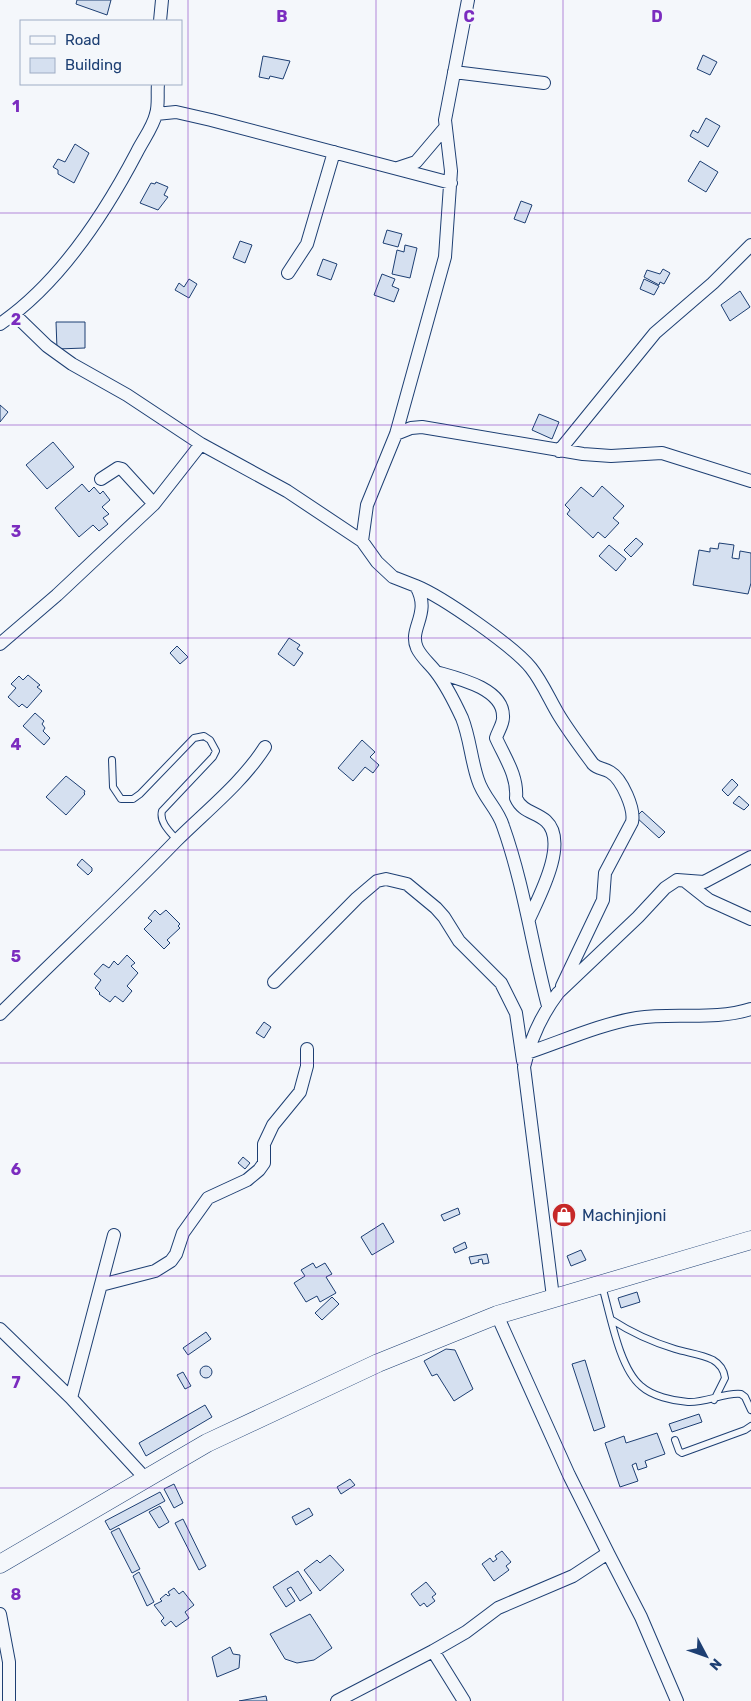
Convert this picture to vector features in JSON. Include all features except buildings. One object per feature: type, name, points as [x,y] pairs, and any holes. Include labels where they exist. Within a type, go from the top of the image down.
[{"type":"street","points":[[160,20],[162,0]]},
{"type":"street","points":[[362,541],[365,516],[373,487],[396,434],[445,257],[451,171],[444,129],[468,0]]},
{"type":"street","points":[[454,72],[544,82]]},
{"type":"street","points":[[0,324],[14,314],[53,276],[79,244],[126,172],[156,114],[158,85]]},
{"type":"street","points":[[156,114],[187,114],[398,168],[451,184]]},
{"type":"street","points":[[398,168],[416,162],[444,129]]},
{"type":"street","points":[[288,273],[306,244],[334,152]]},
{"type":"street","points":[[559,452],[655,333],[713,283],[751,245]]},
{"type":"street","points":[[14,314],[58,353],[127,395],[201,444],[287,491],[362,541],[377,562],[392,577],[430,592],[530,666],[566,726],[595,766],[609,771],[614,776],[630,803],[634,816],[605,873],[603,900],[558,993]]},
{"type":"street","points":[[396,434],[422,427],[559,452],[611,456],[662,453],[751,481]]},
{"type":"street","points":[[0,644],[58,595],[154,504],[201,444]]},
{"type":"street","points":[[100,479],[118,468],[122,469],[154,504]]},
{"type":"street","points":[[416,586],[424,603],[415,643],[418,650],[436,672],[461,717],[470,741],[479,783],[502,821],[524,894],[535,954],[548,1006]]},
{"type":"street","points":[[436,672],[475,683],[496,701],[503,711],[504,718],[496,738],[512,771],[516,798],[526,810],[544,819],[550,825],[553,836],[552,868],[529,919]]},
{"type":"street","points":[[0,1014],[238,779],[264,746]]},
{"type":"street","points":[[524,1067],[528,1052],[548,1006],[558,993],[638,917],[665,888],[677,880],[704,882],[714,879],[751,857]]},
{"type":"street","points":[[274,982],[357,898],[377,881],[386,879],[407,884],[444,917],[459,941],[501,983],[516,1013],[552,1297]]},
{"type":"street","points":[[685,880],[710,900],[751,919]]},
{"type":"street","points":[[528,1052],[610,1024],[637,1018],[661,1016],[708,1017],[751,1009]]},
{"type":"street","points":[[101,1285],[155,1271],[171,1261],[176,1254],[183,1233],[208,1198],[247,1180],[258,1170],[264,1163],[264,1144],[273,1125],[300,1092],[307,1066],[307,1049]]},
{"type":"street","points":[[71,1398],[114,1235]]},
{"type":"street","points":[[0,1564],[207,1443],[331,1384],[497,1315],[552,1297],[751,1240]]},
{"type":"street","points":[[497,1315],[569,1475],[641,1617],[677,1701]]},
{"type":"street","points":[[0,1329],[71,1398],[145,1478]]},
{"type":"street","points":[[337,1701],[433,1652],[466,1632],[498,1608],[573,1576],[608,1553]]},
{"type":"street","points":[[0,1614],[9,1662],[9,1701]]},
{"type":"street","points":[[433,1652],[464,1701]]},
{"type":"lane","points":[[112,760],[111,777],[113,787],[121,799],[128,800],[140,794],[194,738],[204,736],[210,740],[216,751],[213,757],[162,811],[160,816],[177,840]]},
{"type":"lane","points":[[601,1283],[622,1353],[634,1379],[642,1387],[656,1395],[688,1402],[714,1400],[741,1394],[745,1397],[751,1410]]},
{"type":"lane","points":[[612,1320],[654,1342],[699,1355],[718,1364],[722,1368],[725,1378],[714,1400]]},
{"type":"lane","points":[[675,1440],[682,1453],[745,1430],[751,1426]]},
{"type":"place","name":"Machinjioni","points":[[564,1215]]}]
